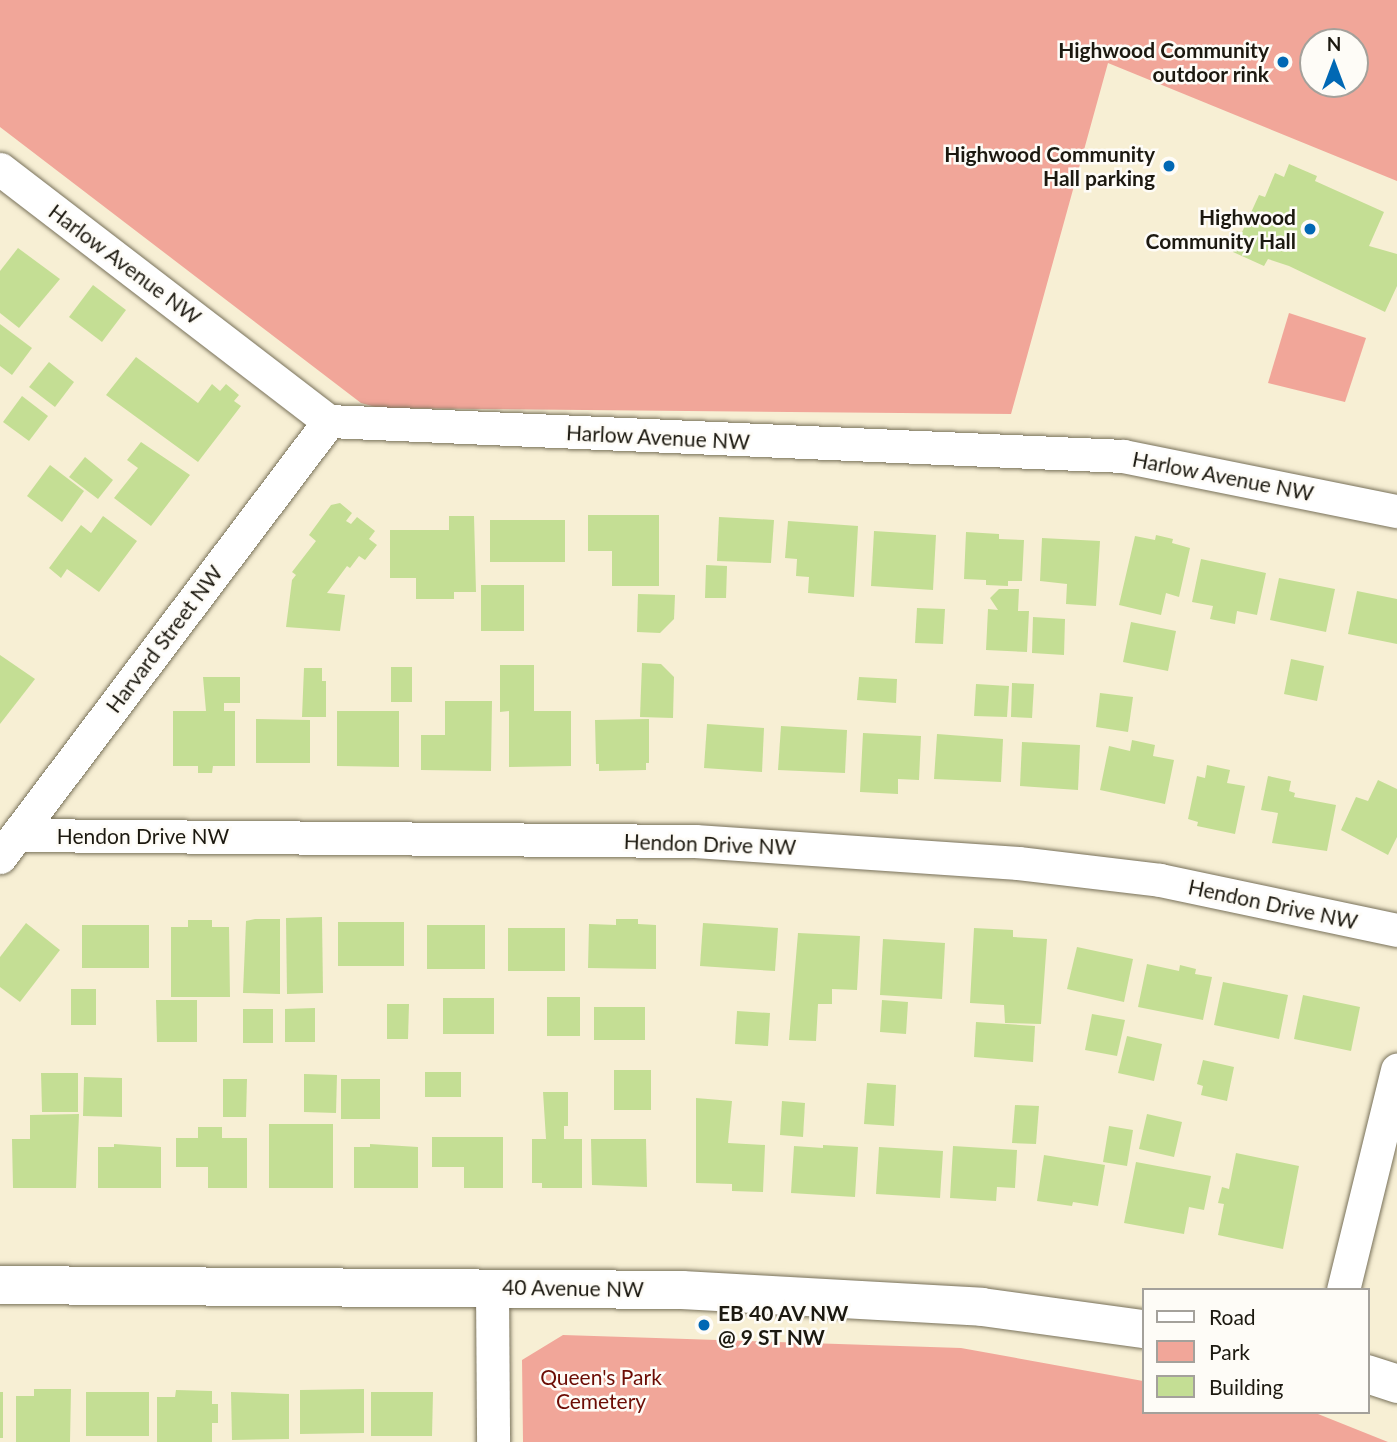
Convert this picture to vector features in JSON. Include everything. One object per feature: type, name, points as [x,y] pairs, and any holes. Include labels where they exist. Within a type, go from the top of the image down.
[{"type":"street","name":"Harlow Avenue NW","points":[[0,170],[329,421],[1123,456],[1397,511]]},
{"type":"street","name":"Harvard Street NW","points":[[8,846],[329,421]]},
{"type":"street","name":"Hendon Drive NW","points":[[8,846],[695,841],[1004,862],[1160,880],[1397,930]]},
{"type":"street","points":[[1343,1288],[1397,1070]]},
{"type":"street","name":"40 Avenue NW","points":[[0,1285],[492,1287],[852,1297],[982,1307],[1142,1329]]},
{"type":"street","points":[[492,1287],[493,1442]]},
{"type":"street","points":[[1369,1375],[1397,1384]]},
{"type":"green space","points":[[0,0],[1397,0],[1397,181],[1108,63],[1011,414],[379,408],[361,403],[0,127]]},
{"type":"green space","points":[[1289,313],[1366,338],[1345,402],[1268,383]]},
{"type":"green space","name":"Queen's Park Cemetery","points":[[563,1335],[961,1348],[1142,1381],[1142,1414],[1318,1414],[1388,1442],[523,1442],[522,1360]]},
{"type":"building","name":"Highwood Community Hall","points":[[1289,164],[1317,176],[1315,181],[1384,212],[1369,246],[1397,254],[1397,286],[1385,312],[1289,266],[1268,259],[1264,266],[1233,252],[1259,195],[1265,197],[1275,173],[1284,177]]},
{"type":"building","points":[[18,248],[60,279],[19,328],[0,313],[0,271]]},
{"type":"building","points":[[93,285],[126,310],[102,342],[69,317]]},
{"type":"building","points":[[0,324],[32,348],[12,375],[0,366]]},
{"type":"building","points":[[136,357],[198,403],[212,384],[220,391],[226,384],[239,395],[234,401],[241,406],[198,462],[106,395]]},
{"type":"building","points":[[49,362],[74,382],[55,407],[29,387]]},
{"type":"building","points":[[22,396],[48,416],[29,441],[3,422]]},
{"type":"building","points":[[141,442],[190,475],[151,526],[114,498],[138,468],[127,460]]},
{"type":"building","points":[[85,457],[113,480],[98,499],[69,477]]},
{"type":"building","points":[[50,465],[84,491],[62,522],[27,496]]},
{"type":"building","points":[[340,503],[352,513],[346,521],[351,524],[357,517],[375,531],[369,539],[377,545],[365,560],[359,556],[350,568],[347,566],[327,593],[345,595],[340,631],[286,627],[292,580],[296,575],[292,572],[316,541],[309,535],[331,505]]},
{"type":"building","points":[[588,515],[659,515],[659,586],[612,586],[612,551],[588,551]]},
{"type":"building","points":[[103,516],[137,541],[99,592],[67,569],[61,578],[49,568],[81,525],[91,533]]},
{"type":"building","points":[[449,516],[474,516],[476,592],[454,592],[454,599],[416,599],[416,578],[390,578],[390,530],[449,530]]},
{"type":"building","points":[[719,517],[774,520],[771,563],[717,561]]},
{"type":"building","points":[[490,520],[565,520],[565,562],[490,562]]},
{"type":"building","points":[[788,521],[858,526],[854,597],[808,593],[809,577],[796,576],[797,559],[785,558]]},
{"type":"building","points":[[874,531],[936,535],[933,590],[871,586]]},
{"type":"building","points":[[966,532],[999,534],[999,539],[1024,540],[1022,581],[1008,581],[1008,586],[986,585],[986,580],[964,579]]},
{"type":"building","points":[[1156,535],[1173,539],[1172,543],[1190,548],[1179,597],[1166,593],[1161,615],[1119,605],[1135,536],[1155,540]]},
{"type":"building","points":[[1042,538],[1100,541],[1096,606],[1066,604],[1067,584],[1040,581]]},
{"type":"building","points":[[1201,559],[1266,573],[1257,615],[1237,611],[1235,624],[1210,619],[1213,606],[1192,602]]},
{"type":"building","points":[[706,565],[727,566],[726,598],[705,598]]},
{"type":"building","points":[[1279,578],[1335,589],[1326,632],[1270,620]]},
{"type":"building","points":[[481,585],[524,585],[524,631],[481,631]]},
{"type":"building","points":[[999,589],[1019,589],[1018,611],[1029,611],[1027,652],[986,650],[988,609],[998,610],[990,598]]},
{"type":"building","points":[[1357,591],[1397,599],[1397,644],[1348,634]]},
{"type":"building","points":[[638,594],[675,595],[674,619],[660,633],[637,632]]},
{"type":"building","points":[[917,608],[945,609],[943,644],[915,643]]},
{"type":"building","points":[[1033,617],[1065,619],[1064,655],[1032,653]]},
{"type":"building","points":[[1131,622],[1176,631],[1168,671],[1123,662]]},
{"type":"building","points":[[0,655],[35,679],[0,724]]},
{"type":"building","points":[[1291,659],[1324,666],[1317,701],[1284,694]]},
{"type":"building","points":[[642,663],[661,664],[674,677],[673,718],[640,717]]},
{"type":"building","points":[[500,665],[534,665],[534,711],[571,711],[571,766],[509,767],[509,711],[500,712]]},
{"type":"building","points":[[391,667],[412,667],[412,702],[391,702]]},
{"type":"building","points":[[304,668],[322,668],[322,681],[326,681],[326,717],[302,717]]},
{"type":"building","points":[[203,677],[240,677],[240,703],[224,703],[224,711],[235,711],[235,766],[213,766],[212,773],[198,773],[198,766],[173,766],[173,711],[206,711]]},
{"type":"building","points":[[859,677],[897,679],[896,703],[857,700]]},
{"type":"building","points":[[1012,683],[1034,684],[1032,718],[1011,717]]},
{"type":"building","points":[[976,684],[1009,686],[1007,717],[974,716]]},
{"type":"building","points":[[1100,693],[1133,697],[1128,732],[1096,727]]},
{"type":"building","points":[[445,701],[492,701],[491,771],[421,770],[421,735],[445,735]]},
{"type":"building","points":[[337,711],[399,711],[399,767],[337,766]]},
{"type":"building","points":[[256,719],[310,720],[310,763],[256,763]]},
{"type":"building","points":[[649,719],[649,763],[646,763],[646,770],[599,771],[599,764],[596,764],[595,720]]},
{"type":"building","points":[[707,724],[764,728],[762,772],[704,768]]},
{"type":"building","points":[[781,726],[847,730],[845,773],[778,770]]},
{"type":"building","points":[[863,733],[921,736],[919,780],[898,779],[898,794],[860,792]]},
{"type":"building","points":[[937,734],[1003,739],[1001,782],[934,779]]},
{"type":"building","points":[[1132,740],[1155,745],[1153,756],[1174,760],[1165,804],[1100,790],[1109,746],[1130,751]]},
{"type":"building","points":[[1022,742],[1080,745],[1078,790],[1020,786]]},
{"type":"building","points":[[1207,765],[1230,770],[1227,783],[1245,786],[1235,834],[1197,826],[1198,822],[1188,819],[1197,776],[1205,778]]},
{"type":"building","points":[[1268,776],[1291,781],[1289,791],[1295,793],[1294,797],[1336,805],[1327,851],[1272,843],[1278,813],[1261,810]]},
{"type":"building","points":[[1378,780],[1397,789],[1397,837],[1388,855],[1341,830],[1356,797],[1368,801]]},
{"type":"building","points":[[322,917],[323,993],[287,994],[286,918]]},
{"type":"building","points":[[280,919],[280,994],[243,993],[246,921]]},
{"type":"building","points":[[616,919],[638,919],[638,924],[656,925],[656,969],[588,968],[589,924],[616,925]]},
{"type":"building","points":[[188,920],[212,920],[212,927],[229,927],[230,997],[171,997],[171,927],[188,927]]},
{"type":"building","points":[[338,922],[404,922],[404,966],[338,966]]},
{"type":"building","points":[[26,923],[60,950],[20,1002],[0,987],[0,957]]},
{"type":"building","points":[[703,923],[778,928],[775,971],[700,966]]},
{"type":"building","points":[[82,925],[149,925],[149,968],[82,968]]},
{"type":"building","points":[[427,925],[485,925],[485,969],[427,969]]},
{"type":"building","points":[[508,928],[565,928],[565,971],[508,971]]},
{"type":"building","points":[[974,928],[1013,930],[1013,937],[1047,939],[1041,1024],[1005,1023],[1004,1005],[970,1003]]},
{"type":"building","points":[[798,933],[860,936],[857,990],[832,989],[832,1004],[818,1004],[816,1041],[789,1040]]},
{"type":"building","points":[[883,939],[945,943],[942,999],[880,995]]},
{"type":"building","points":[[1077,947],[1133,959],[1124,1002],[1067,989]]},
{"type":"building","points":[[1147,964],[1179,971],[1180,965],[1196,969],[1195,974],[1212,977],[1203,1020],[1138,1007]]},
{"type":"building","points":[[1223,982],[1288,995],[1279,1039],[1214,1025]]},
{"type":"building","points":[[71,989],[96,989],[96,1025],[71,1025]]},
{"type":"building","points":[[1303,995],[1360,1007],[1351,1051],[1294,1039]]},
{"type":"building","points":[[547,997],[580,997],[580,1036],[547,1036]]},
{"type":"building","points":[[443,998],[494,998],[494,1034],[443,1034]]},
{"type":"building","points":[[156,1000],[197,1000],[197,1042],[157,1042]]},
{"type":"building","points":[[882,1000],[908,1002],[906,1034],[880,1032]]},
{"type":"building","points":[[387,1004],[409,1004],[408,1039],[387,1039]]},
{"type":"building","points":[[594,1007],[645,1007],[645,1040],[594,1040]]},
{"type":"building","points":[[315,1008],[315,1042],[285,1042],[285,1009]]},
{"type":"building","points":[[243,1009],[273,1009],[273,1043],[243,1043]]},
{"type":"building","points":[[737,1011],[770,1013],[768,1046],[735,1044]]},
{"type":"building","points":[[1092,1014],[1125,1020],[1117,1056],[1085,1050]]},
{"type":"building","points":[[976,1022],[1035,1026],[1033,1062],[974,1057]]},
{"type":"building","points":[[1127,1036],[1162,1044],[1154,1081],[1118,1073]]},
{"type":"building","points":[[1203,1060],[1234,1067],[1227,1101],[1201,1095],[1203,1086],[1197,1084]]},
{"type":"building","points":[[614,1070],[651,1070],[651,1110],[614,1110]]},
{"type":"building","points":[[425,1072],[461,1072],[461,1097],[425,1097]]},
{"type":"building","points":[[41,1073],[78,1073],[78,1112],[42,1112]]},
{"type":"building","points":[[304,1074],[337,1075],[336,1113],[304,1112]]},
{"type":"building","points":[[84,1077],[122,1078],[122,1117],[83,1116]]},
{"type":"building","points":[[223,1079],[247,1079],[246,1117],[223,1117]]},
{"type":"building","points":[[341,1079],[380,1079],[380,1119],[341,1119]]},
{"type":"building","points":[[867,1083],[896,1085],[894,1126],[864,1124]]},
{"type":"building","points":[[543,1092],[568,1092],[568,1126],[564,1126],[564,1139],[582,1139],[582,1188],[542,1188],[542,1183],[532,1183],[532,1139],[546,1139]]},
{"type":"building","points":[[696,1098],[732,1101],[728,1143],[765,1145],[763,1192],[732,1191],[732,1184],[696,1183]]},
{"type":"building","points":[[782,1101],[805,1103],[803,1137],[780,1135]]},
{"type":"building","points":[[1015,1105],[1039,1106],[1036,1144],[1012,1143]]},
{"type":"building","points":[[79,1114],[76,1188],[13,1188],[12,1139],[30,1139],[30,1115]]},
{"type":"building","points":[[1147,1114],[1182,1122],[1174,1157],[1139,1149]]},
{"type":"building","points":[[269,1124],[333,1124],[333,1188],[269,1188]]},
{"type":"building","points":[[1109,1126],[1133,1130],[1127,1166],[1103,1162]]},
{"type":"building","points":[[198,1127],[222,1127],[222,1138],[247,1138],[247,1188],[208,1188],[208,1167],[176,1167],[176,1138],[198,1138]]},
{"type":"building","points":[[432,1137],[503,1137],[503,1188],[464,1188],[464,1167],[432,1167]]},
{"type":"building","points":[[591,1139],[646,1139],[647,1187],[592,1185]]},
{"type":"building","points":[[114,1144],[161,1147],[161,1188],[98,1188],[98,1147],[114,1147]]},
{"type":"building","points":[[370,1144],[418,1147],[418,1188],[354,1188],[354,1147],[370,1147]]},
{"type":"building","points":[[823,1145],[858,1147],[855,1197],[791,1193],[794,1146],[823,1148]]},
{"type":"building","points":[[953,1146],[1017,1150],[1015,1188],[997,1187],[996,1201],[950,1198]]},
{"type":"building","points":[[879,1147],[943,1151],[940,1198],[876,1194]]},
{"type":"building","points":[[1236,1153],[1299,1166],[1283,1249],[1218,1235],[1224,1204],[1218,1203],[1222,1187],[1229,1189]]},
{"type":"building","points":[[1044,1155],[1105,1165],[1098,1206],[1073,1202],[1072,1206],[1037,1201]]},
{"type":"building","points":[[1136,1162],[1211,1176],[1204,1210],[1189,1207],[1184,1234],[1124,1223]]},
{"type":"building","points":[[34,1389],[71,1389],[70,1442],[16,1442],[16,1396],[34,1396]]},
{"type":"building","points":[[364,1389],[364,1433],[300,1434],[300,1390]]},
{"type":"building","points":[[176,1390],[212,1391],[212,1404],[218,1404],[218,1423],[212,1423],[212,1442],[157,1442],[157,1397],[175,1397]]},
{"type":"building","points":[[0,1392],[3,1392],[3,1438],[0,1438]]},
{"type":"building","points":[[86,1392],[149,1392],[149,1436],[86,1436]]},
{"type":"building","points":[[231,1392],[289,1394],[289,1439],[232,1440]]},
{"type":"building","points":[[371,1392],[433,1392],[432,1436],[371,1436]]},
{"type":"place","name":"Highwood Community outdoor rink","points":[[1283,62]]},
{"type":"place","name":"Highwood Community Hall parking","points":[[1169,166]]},
{"type":"place","name":"Highwood Community Hall","points":[[1310,229]]},
{"type":"place","name":"EB 40 AV NW @ 9 ST NW","points":[[704,1325]]}]
